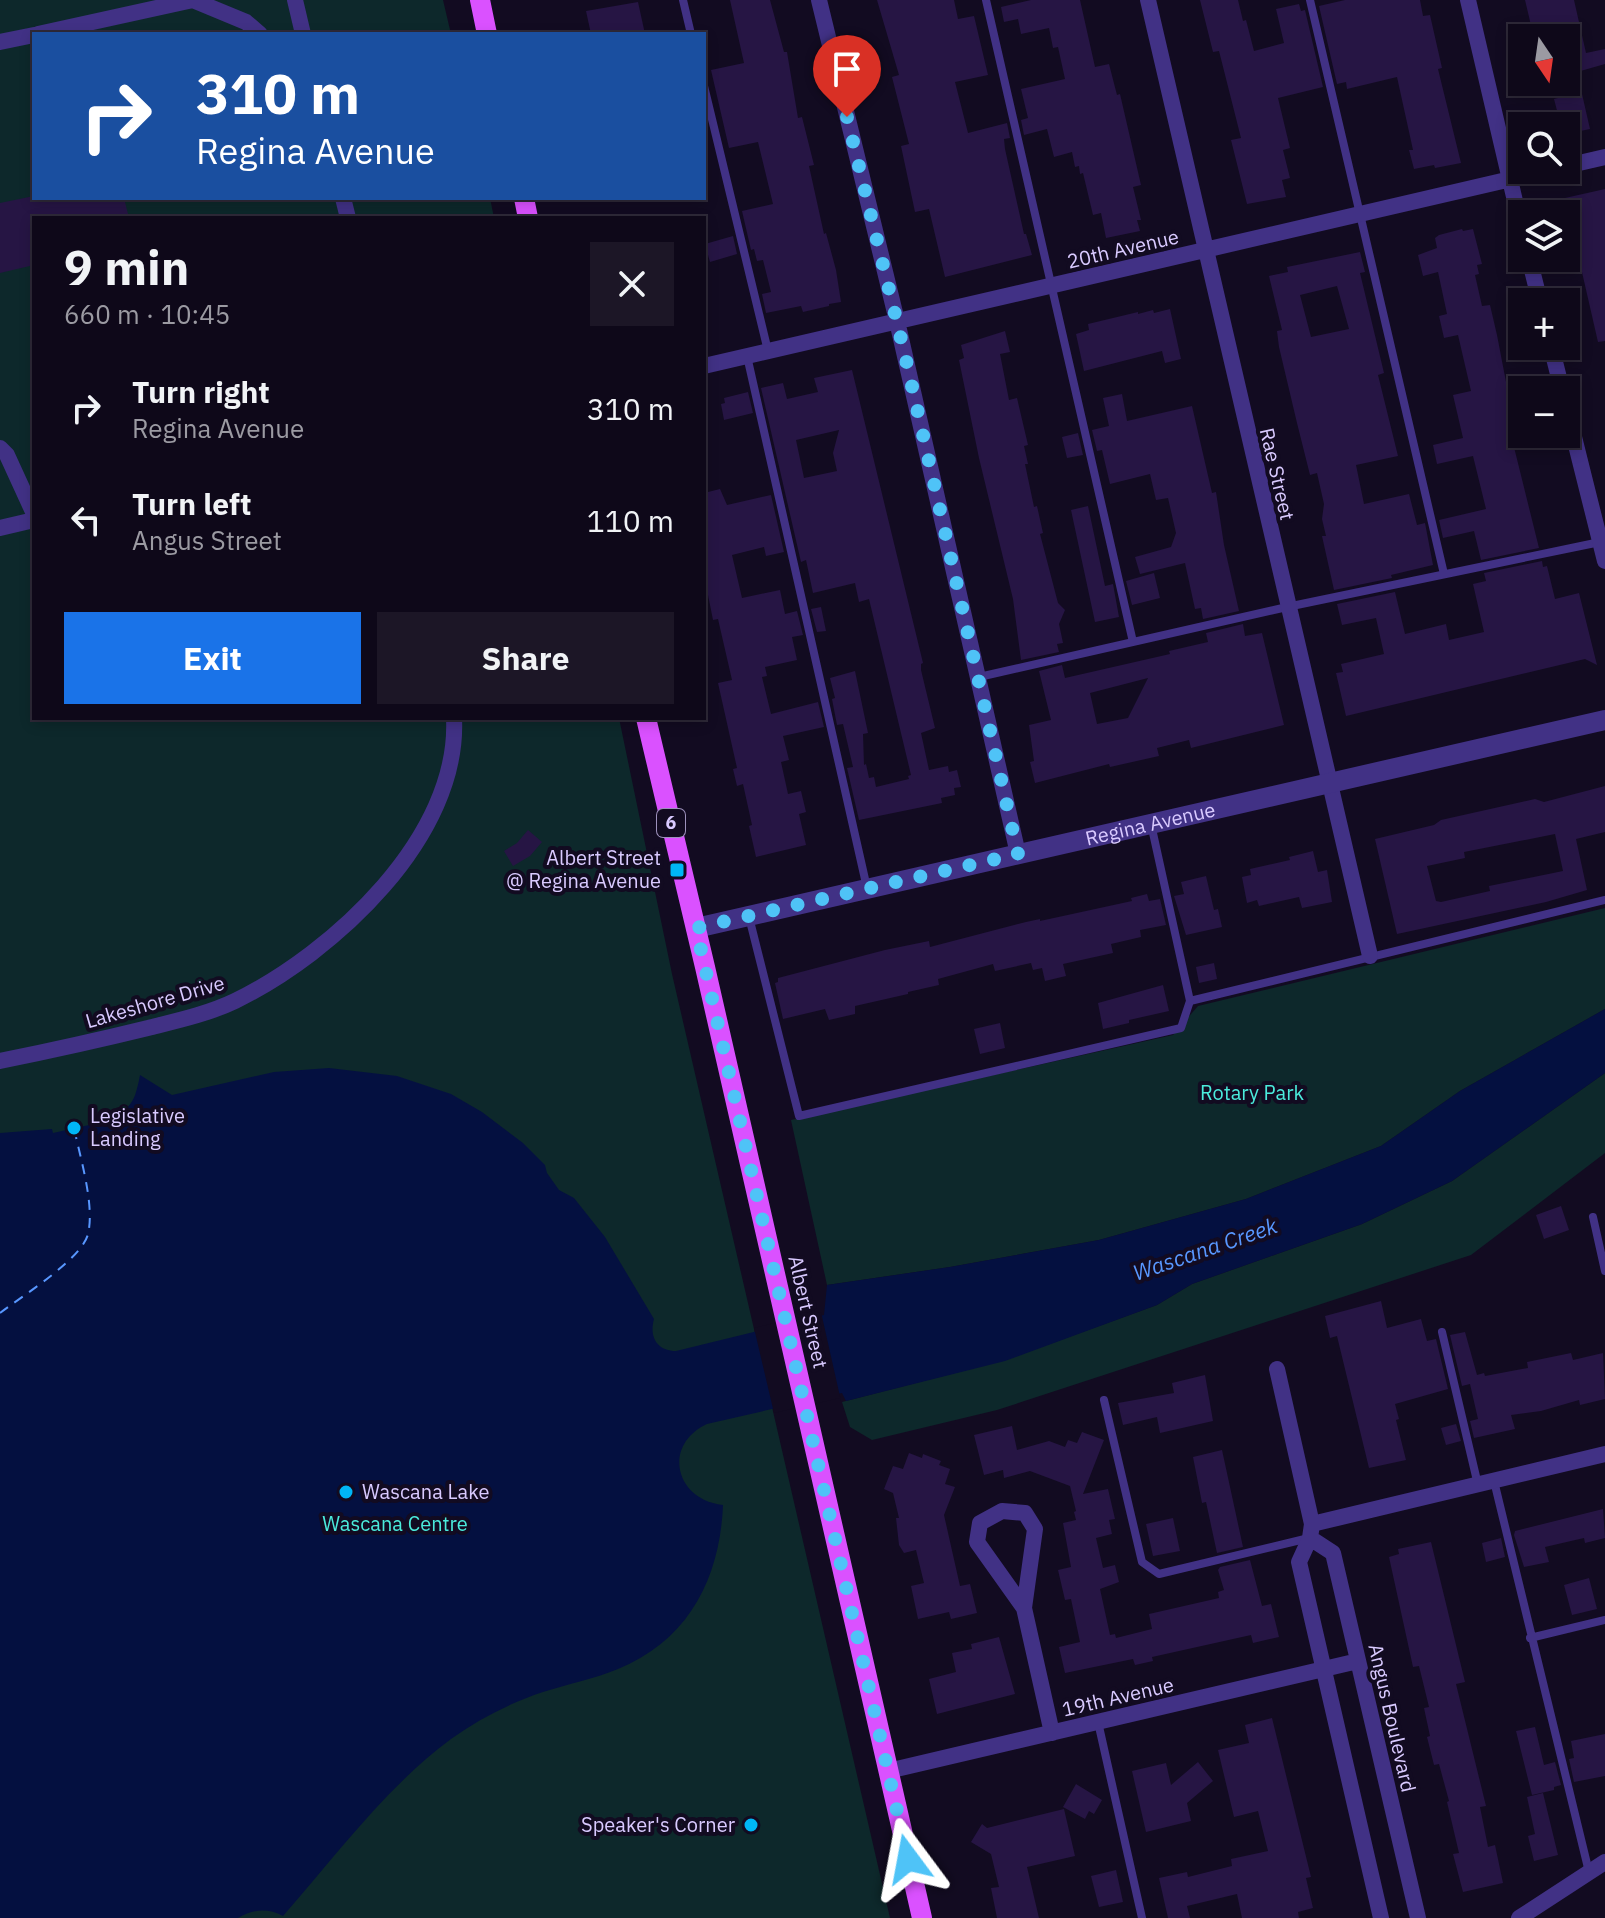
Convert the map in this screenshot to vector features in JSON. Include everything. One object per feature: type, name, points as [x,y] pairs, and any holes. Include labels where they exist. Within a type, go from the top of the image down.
[{"type":"main road","points":[[480,0],[487,32]]},
{"type":"main road","name":"Albert Street","points":[[646,720],[922,1918]]},
{"type":"street","points":[[45,32],[193,0],[246,22],[258,32]]},
{"type":"street","points":[[295,0],[303,32]]},
{"type":"street","points":[[819,0],[897,321],[1018,854]]},
{"type":"street","name":"Rae Street","points":[[1148,0],[1370,956]]},
{"type":"street","points":[[1468,0],[1508,176]]},
{"type":"street","points":[[0,42],[32,35]]},
{"type":"street","points":[[1580,163],[1605,157]]},
{"type":"street","name":"20th Avenue","points":[[706,366],[1508,180]]},
{"type":"street","points":[[0,448],[7,455],[32,510]]},
{"type":"street","points":[[1578,448],[1603,542],[1605,561]]},
{"type":"street","points":[[0,528],[32,520]]},
{"type":"street","name":"Lakeshore Drive","points":[[0,1061],[179,1020],[234,1002],[296,964],[346,924],[386,884],[413,851],[438,802],[455,738],[454,720]]},
{"type":"street","name":"Regina Avenue","points":[[696,928],[1605,720]]},
{"type":"street","points":[[1277,1369],[1311,1531],[1299,1562],[1381,1918]]},
{"type":"street","points":[[1311,1531],[1486,1482],[1605,1454]]},
{"type":"street","points":[[1024,1608],[977,1542],[980,1523],[1002,1511],[1025,1513],[1035,1529],[1024,1608],[1052,1733]]},
{"type":"street","name":"Angus Boulevard","points":[[1311,1531],[1333,1553],[1418,1918]]},
{"type":"street","name":"19th Avenue","points":[[888,1771],[1358,1661]]},
{"type":"street","points":[[1519,1918],[1605,1862]]},
{"type":"lane","points":[[683,0],[691,32]]},
{"type":"lane","points":[[986,0],[1133,642]]},
{"type":"lane","points":[[1310,0],[1444,574]]},
{"type":"lane","points":[[706,94],[768,351]]},
{"type":"lane","points":[[747,356],[867,889]]},
{"type":"lane","points":[[979,677],[1287,607],[1603,542]]},
{"type":"lane","points":[[749,916],[799,1116],[1181,1028],[1190,1001],[1151,824]]},
{"type":"lane","points":[[1190,1001],[1605,900]]},
{"type":"lane","points":[[1593,1217],[1605,1271]]},
{"type":"lane","points":[[1442,1332],[1530,1638],[1589,1872]]},
{"type":"lane","points":[[1104,1400],[1142,1562],[1159,1574],[1311,1531]]},
{"type":"lane","points":[[1530,1638],[1605,1620]]},
{"type":"lane","points":[[1098,1722],[1142,1918]]},
{"type":"green space","name":"Wascana Centre","points":[[0,0],[443,0],[451,32],[32,32],[32,200],[490,200],[494,216],[32,216],[32,720],[619,720],[672,974],[890,1918],[0,1918]]},
{"type":"green space","name":"Rotary Park","points":[[1605,908],[1605,1009],[1460,1091],[1381,1146],[1246,1199],[1099,1240],[827,1285],[791,1120],[1173,1035],[1198,1006]]},
{"type":"green space","points":[[1605,1073],[1605,1153],[1471,1255],[997,1410],[872,1440],[850,1427],[842,1402],[1005,1360],[1157,1305],[1192,1284],[1362,1224],[1452,1181]]},
{"type":"water","name":"Wascana Lake","points":[[1605,1009],[1605,1073],[1452,1181],[1362,1224],[1192,1284],[1157,1305],[1005,1361],[846,1401],[842,1393],[707,1424],[693,1433],[684,1445],[680,1458],[685,1483],[707,1501],[723,1505],[721,1532],[707,1581],[682,1624],[643,1657],[609,1673],[519,1701],[451,1739],[383,1800],[283,1916],[260,1911],[238,1918],[0,1918],[0,1133],[52,1129],[53,1133],[98,1123],[98,1118],[117,1113],[128,1106],[140,1075],[172,1095],[274,1072],[329,1068],[397,1076],[451,1094],[482,1112],[523,1143],[545,1165],[559,1190],[574,1198],[605,1237],[654,1319],[656,1342],[664,1349],[676,1351],[824,1315],[827,1285],[1099,1240],[1246,1199],[1381,1146],[1460,1091]]},
{"type":"pier","points":[[821,1312],[841,1401],[840,1398],[774,1413],[754,1328]]},
{"type":"building","points":[[730,0],[770,0],[784,52],[787,52],[798,118],[802,117],[814,165],[809,166],[824,234],[836,270],[841,302],[803,312],[801,306],[766,313],[762,294],[771,292],[763,260],[757,261],[754,249],[751,250],[742,211],[773,204],[758,142],[729,148],[711,70],[744,63]]},
{"type":"building","points":[[877,0],[954,0],[958,19],[974,16],[988,75],[955,82],[968,133],[1007,123],[1010,138],[1004,139],[1005,149],[1024,234],[1032,255],[945,277],[929,209],[915,212],[901,146],[909,144],[892,77],[899,75]]},
{"type":"building","points":[[1031,0],[1080,0],[1095,67],[1109,64],[1117,95],[1120,94],[1141,185],[1133,187],[1141,220],[1137,220],[1140,231],[1106,238],[1101,213],[1093,215],[1083,173],[1080,174],[1079,166],[1075,167],[1072,152],[1054,157],[1047,129],[1024,135],[1021,120],[1028,118],[1021,89],[1065,79],[1058,47],[1053,48],[1049,28],[1021,34],[1018,19],[1004,22],[1001,7]]},
{"type":"building","points":[[1200,0],[1238,0],[1254,51],[1284,43],[1276,9],[1299,4],[1301,11],[1305,10],[1323,87],[1278,98],[1290,148],[1283,150],[1290,178],[1282,180],[1286,197],[1247,204],[1231,140],[1241,138],[1219,51],[1213,52]]},
{"type":"building","points":[[1345,0],[1420,0],[1423,16],[1430,15],[1442,68],[1438,69],[1461,163],[1414,169],[1409,150],[1413,150],[1397,77],[1347,89],[1346,82],[1337,84],[1319,6]]},
{"type":"building","points":[[1525,0],[1574,0],[1579,24],[1531,24]]},
{"type":"building","points":[[638,2],[645,32],[591,32],[586,11]]},
{"type":"building","points":[[1580,26],[1586,53],[1605,49],[1605,64],[1580,71]]},
{"type":"building","points":[[1580,85],[1590,129],[1580,131],[1580,112],[1557,112],[1554,99],[1580,96]]},
{"type":"building","points":[[1605,189],[1605,341],[1598,342],[1580,263],[1580,200],[1565,198]]},
{"type":"building","points":[[32,196],[32,200],[124,200],[128,216],[32,216],[32,265],[0,273],[0,203]]},
{"type":"building","points":[[1473,229],[1482,264],[1477,265],[1479,274],[1475,275],[1482,306],[1490,305],[1508,392],[1508,448],[1514,448],[1539,548],[1481,560],[1474,531],[1443,538],[1439,520],[1486,509],[1473,456],[1437,464],[1433,445],[1463,438],[1453,395],[1471,391],[1458,335],[1444,338],[1439,316],[1447,314],[1438,272],[1423,276],[1418,255],[1437,248],[1435,238]]},
{"type":"building","points":[[733,236],[737,254],[710,262],[706,244]]},
{"type":"building","points":[[1360,252],[1365,272],[1360,273],[1384,373],[1378,375],[1398,456],[1356,465],[1364,504],[1409,494],[1417,525],[1425,523],[1433,565],[1391,575],[1392,578],[1334,590],[1322,536],[1326,536],[1322,519],[1324,504],[1317,473],[1310,475],[1279,347],[1277,331],[1282,330],[1269,276],[1288,272],[1287,267]],"holes":[[[1337,286],[1349,329],[1311,337],[1300,295]]]},
{"type":"building","points":[[1170,309],[1181,359],[1165,363],[1162,351],[1084,371],[1076,334],[1089,330],[1088,324],[1138,312],[1153,310],[1154,313]]},
{"type":"building","points":[[1005,331],[1010,352],[1000,354],[1009,400],[1017,398],[1028,445],[1024,446],[1028,464],[1025,464],[1043,533],[1040,534],[1058,603],[1065,610],[1059,624],[1063,643],[1057,644],[1059,652],[1021,660],[1013,599],[959,360],[964,358],[961,345]]},
{"type":"building","points":[[852,370],[923,663],[921,670],[935,728],[921,733],[929,770],[948,766],[949,772],[957,770],[961,787],[954,788],[955,795],[941,798],[942,803],[859,820],[847,768],[853,767],[843,724],[837,725],[830,678],[855,671],[868,733],[863,734],[864,765],[869,778],[874,777],[876,787],[909,779],[911,775],[869,599],[859,602],[855,583],[813,593],[806,560],[801,562],[761,388],[783,383],[787,399],[818,392],[814,378]],"holes":[[[839,430],[833,453],[837,471],[804,478],[796,440]]]},
{"type":"building","points":[[748,392],[753,413],[724,420],[721,404],[725,403],[724,398]]},
{"type":"building","points":[[1122,394],[1127,421],[1192,406],[1212,493],[1216,492],[1239,611],[1203,619],[1201,608],[1195,609],[1185,563],[1140,574],[1135,557],[1171,547],[1176,533],[1168,498],[1156,500],[1150,474],[1110,484],[1102,450],[1097,451],[1092,430],[1109,426],[1103,398]]},
{"type":"building","points":[[1078,433],[1083,455],[1067,458],[1062,437]]},
{"type":"building","points":[[720,489],[727,505],[771,495],[784,552],[766,556],[764,547],[732,555],[742,598],[780,590],[785,614],[797,611],[803,635],[792,637],[797,660],[765,667],[767,676],[762,677],[771,714],[818,702],[824,727],[783,736],[789,760],[781,762],[788,794],[801,791],[806,812],[799,814],[806,845],[756,857],[743,784],[737,786],[733,769],[737,768],[718,683],[732,680],[718,619],[713,620],[706,585],[706,492]]},
{"type":"building","points":[[1088,506],[1105,586],[1113,584],[1119,617],[1095,622],[1071,510]]},
{"type":"building","points":[[1542,561],[1543,567],[1547,566],[1555,599],[1579,593],[1597,665],[1585,659],[1346,716],[1336,673],[1343,672],[1341,664],[1384,654],[1376,618],[1342,625],[1337,604],[1395,592],[1405,634],[1446,624],[1449,640],[1484,632],[1473,584],[1486,581],[1484,573]]},
{"type":"building","points":[[1154,573],[1160,598],[1132,605],[1126,581]]},
{"type":"building","points":[[821,607],[826,631],[817,632],[811,609]]},
{"type":"building","points":[[1243,624],[1245,636],[1262,633],[1284,725],[1191,748],[1189,740],[1157,748],[1159,756],[1110,767],[1109,764],[1035,783],[1030,762],[1034,761],[1029,725],[1051,720],[1039,671],[1062,665],[1065,678],[1208,642],[1206,633]],"holes":[[[1148,678],[1128,718],[1097,724],[1090,693]]]},
{"type":"building","points":[[1605,786],[1605,832],[1576,839],[1587,890],[1546,902],[1397,934],[1375,839],[1434,825],[1441,820],[1535,799],[1544,802]],"holes":[[[1555,834],[1563,871],[1489,886],[1490,891],[1441,902],[1436,901],[1427,866],[1465,858],[1464,852]]]},
{"type":"building","points":[[528,830],[542,842],[530,856],[513,866],[504,851],[517,843]]},
{"type":"building","points":[[1313,851],[1318,872],[1327,870],[1332,902],[1302,908],[1299,897],[1259,906],[1257,900],[1247,903],[1242,877],[1251,875],[1250,869]]},
{"type":"building","points":[[1206,876],[1214,910],[1218,909],[1222,927],[1186,935],[1174,896],[1184,894],[1181,882]]},
{"type":"building","points":[[1147,894],[1149,901],[1160,899],[1166,925],[1140,930],[1141,937],[1111,944],[1113,953],[1063,964],[1066,976],[1045,981],[1042,968],[1033,970],[1031,963],[995,971],[993,964],[938,979],[939,985],[855,1006],[855,1014],[829,1020],[825,1009],[783,1019],[775,983],[778,978],[885,950],[929,941],[930,947],[1026,922],[1132,901],[1131,898]]},
{"type":"building","points":[[1214,963],[1217,979],[1199,983],[1196,967]]},
{"type":"building","points":[[1163,985],[1169,1011],[1103,1029],[1098,1003]]},
{"type":"building","points":[[1000,1023],[1005,1048],[980,1054],[974,1029]]},
{"type":"building","points":[[1561,1206],[1569,1230],[1544,1239],[1536,1215]]},
{"type":"building","points":[[1381,1301],[1387,1328],[1421,1319],[1427,1341],[1436,1339],[1448,1389],[1395,1404],[1406,1460],[1369,1468],[1337,1336],[1330,1338],[1325,1316]]},
{"type":"building","points":[[1465,1332],[1477,1375],[1528,1368],[1527,1362],[1571,1353],[1573,1360],[1603,1353],[1605,1399],[1580,1405],[1579,1400],[1541,1411],[1511,1415],[1515,1429],[1474,1438],[1470,1421],[1478,1419],[1470,1384],[1462,1386],[1450,1335]]},
{"type":"building","points":[[1205,1375],[1213,1421],[1160,1433],[1157,1417],[1123,1425],[1118,1403],[1174,1393],[1172,1383]]},
{"type":"building","points":[[1456,1424],[1461,1441],[1446,1445],[1441,1428]]},
{"type":"building","points":[[1012,1426],[1017,1450],[1049,1441],[1065,1447],[1068,1440],[1077,1443],[1082,1432],[1104,1440],[1083,1494],[1108,1489],[1115,1519],[1109,1520],[1112,1534],[1096,1538],[1103,1568],[1115,1565],[1119,1582],[1100,1589],[1110,1635],[1115,1634],[1116,1638],[1152,1629],[1149,1614],[1219,1598],[1218,1592],[1224,1590],[1218,1570],[1220,1567],[1250,1560],[1262,1606],[1271,1604],[1279,1637],[1253,1643],[1251,1635],[1152,1657],[1153,1661],[1135,1665],[1133,1659],[1065,1673],[1059,1647],[1080,1642],[1071,1599],[1065,1600],[1058,1570],[1071,1567],[1063,1523],[1076,1520],[1076,1511],[1070,1486],[1030,1471],[1004,1478],[1003,1470],[984,1475],[974,1435]]},
{"type":"building","points":[[1222,1450],[1243,1547],[1217,1553],[1206,1502],[1202,1503],[1193,1457]]},
{"type":"building","points":[[909,1453],[922,1458],[923,1454],[941,1461],[939,1465],[950,1469],[945,1484],[955,1487],[944,1515],[960,1586],[970,1584],[977,1613],[951,1619],[949,1612],[918,1619],[911,1586],[924,1583],[916,1550],[904,1553],[899,1545],[896,1518],[899,1518],[893,1493],[884,1489],[893,1466],[903,1469]]},
{"type":"building","points":[[1603,1509],[1605,1538],[1585,1543],[1584,1538],[1545,1547],[1549,1562],[1524,1567],[1515,1531]]},
{"type":"building","points":[[1173,1518],[1180,1551],[1153,1556],[1146,1524]]},
{"type":"building","points":[[1501,1538],[1505,1557],[1486,1562],[1482,1543]]},
{"type":"building","points":[[1431,1542],[1465,1682],[1456,1684],[1486,1806],[1480,1807],[1488,1847],[1495,1845],[1503,1883],[1463,1892],[1453,1854],[1459,1853],[1449,1801],[1439,1764],[1434,1765],[1427,1737],[1430,1736],[1424,1708],[1429,1707],[1419,1666],[1413,1667],[1389,1557],[1399,1554],[1398,1549]]},
{"type":"building","points":[[1589,1578],[1597,1609],[1572,1615],[1564,1585]]},
{"type":"building","points":[[999,1637],[1015,1694],[937,1714],[929,1679],[956,1672],[952,1653],[972,1649],[971,1644]]},
{"type":"building","points":[[1272,1718],[1311,1877],[1306,1878],[1313,1908],[1298,1912],[1299,1918],[1242,1918],[1237,1894],[1187,1906],[1190,1918],[1168,1918],[1159,1878],[1187,1872],[1188,1877],[1232,1866],[1231,1859],[1268,1851],[1258,1811],[1234,1817],[1218,1750],[1249,1743],[1245,1725]]},
{"type":"building","points":[[1535,1727],[1544,1765],[1555,1762],[1561,1785],[1554,1787],[1554,1790],[1532,1795],[1516,1731]]},
{"type":"building","points":[[1605,1734],[1605,1776],[1574,1782],[1569,1759],[1574,1758],[1571,1741]]},
{"type":"building","points":[[1198,1762],[1213,1781],[1187,1803],[1191,1821],[1146,1832],[1132,1771],[1166,1763],[1171,1785]]},
{"type":"building","points":[[1076,1784],[1102,1800],[1094,1814],[1089,1811],[1085,1819],[1063,1807]]},
{"type":"building","points":[[1543,1793],[1558,1855],[1534,1861],[1528,1836],[1535,1834],[1527,1797]]},
{"type":"building","points":[[1064,1809],[1075,1856],[1027,1867],[1039,1918],[997,1918],[991,1888],[999,1887],[991,1854],[971,1842],[982,1824],[987,1828]]},
{"type":"building","points":[[1116,1870],[1123,1902],[1099,1907],[1091,1876]]},
{"type":"ferry route","points":[[0,1313],[63,1266],[88,1234],[90,1209],[74,1128]]},
{"type":"place","name":"Albert Street @ Regina Avenue","points":[[677,870]]},
{"type":"place","name":"Legislative Landing","points":[[74,1128]]},
{"type":"place","name":"Wascana Lake","points":[[346,1492]]},
{"type":"place","name":"Speaker's Corner","points":[[751,1825]]},
{"type":"route","points":[[847,117],[904,351],[1018,854],[696,928],[908,1859]]},
{"type":"water label","name":"Wascana Creek","points":[[1205,1249]]}]
